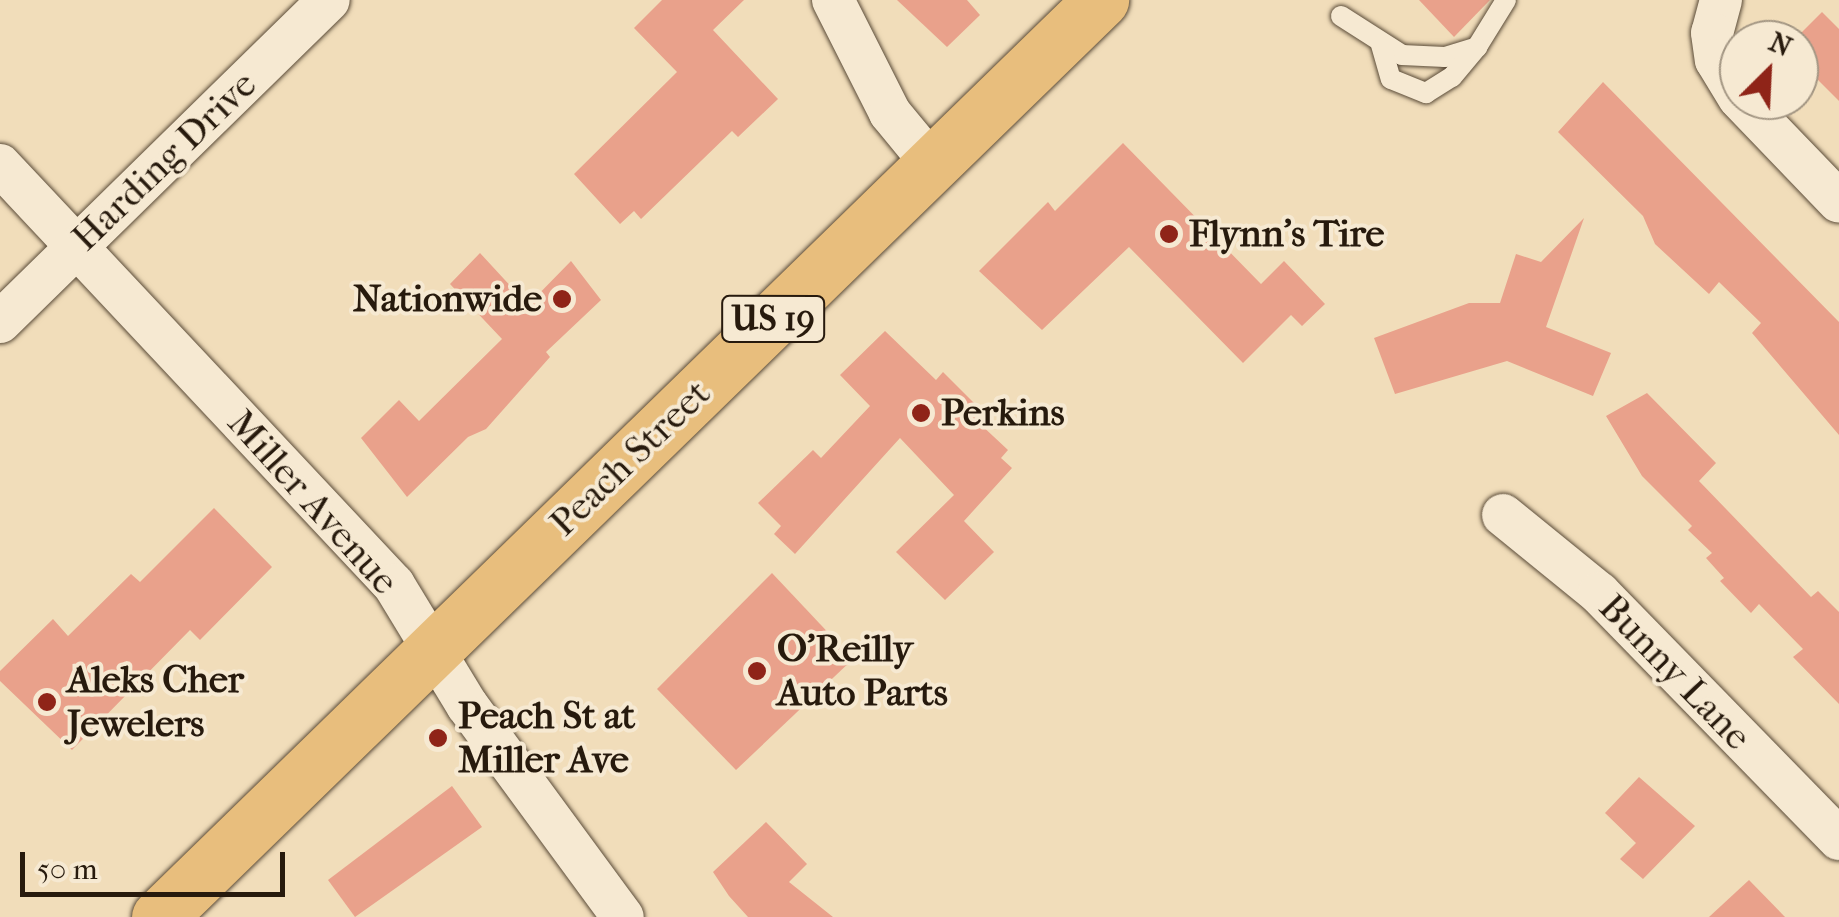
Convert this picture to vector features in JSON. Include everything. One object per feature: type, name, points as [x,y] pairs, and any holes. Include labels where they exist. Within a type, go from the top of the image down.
[{"type":"main road","name":"Peach Street","points":[[159,917],[1101,0]]},
{"type":"street","name":"Harding Drive","points":[[0,322],[328,0]]},
{"type":"street","points":[[833,0],[890,113],[932,164]]},
{"type":"street","points":[[1717,17],[1719,65]]},
{"type":"street","points":[[1760,120],[1839,202]]},
{"type":"street","name":"Miller Avenue","points":[[0,165],[394,585],[433,650],[623,917]]},
{"type":"street","name":"Bunny Lane","points":[[1504,516],[1598,593],[1839,838]]},
{"type":"lane","points":[[1381,45],[1391,79],[1426,93],[1452,77],[1477,47],[1506,0]]},
{"type":"lane","points":[[1341,16],[1381,45],[1423,58],[1477,47]]},
{"type":"building","points":[[662,0],[744,0],[713,30],[778,99],[738,137],[732,131],[641,219],[634,211],[620,224],[574,174],[677,72],[634,28]]},
{"type":"building","points":[[897,0],[967,0],[980,15],[947,47]]},
{"type":"building","points":[[1419,0],[1490,0],[1454,37]]},
{"type":"building","points":[[1822,12],[1839,29],[1839,101],[1819,81],[1819,20],[1814,20]]},
{"type":"building","points":[[1603,82],[1839,322],[1839,435],[1752,333],[1761,323],[1719,282],[1709,294],[1655,244],[1643,216],[1558,132]]},
{"type":"building","points":[[1123,143],[1261,284],[1284,261],[1325,304],[1302,326],[1291,315],[1243,363],[1129,247],[1042,330],[979,271],[1048,202],[1055,211]]},
{"type":"building","points":[[1584,218],[1546,327],[1611,353],[1593,396],[1507,361],[1395,394],[1374,338],[1469,303],[1500,303],[1516,254],[1541,262]]},
{"type":"building","points":[[480,253],[528,305],[571,261],[601,300],[546,352],[550,357],[486,429],[468,437],[407,497],[361,438],[399,400],[419,421],[502,339],[450,284]]},
{"type":"building","points":[[885,331],[936,380],[943,372],[986,415],[978,422],[1008,450],[1001,458],[1012,468],[964,521],[994,552],[945,600],[896,552],[954,495],[900,438],[795,554],[774,534],[781,526],[758,503],[813,450],[821,458],[870,406],[840,375]]},
{"type":"building","points":[[1647,393],[1716,463],[1699,481],[1811,597],[1818,591],[1839,612],[1839,704],[1793,657],[1803,649],[1759,604],[1751,613],[1720,581],[1724,578],[1706,558],[1712,553],[1688,530],[1692,526],[1642,476],[1606,416]]},
{"type":"building","points":[[214,508],[272,567],[200,640],[190,630],[72,750],[0,681],[0,671],[53,619],[68,636],[131,574],[140,582]]},
{"type":"building","points":[[772,573],[853,659],[736,770],[657,689]]},
{"type":"building","points":[[1639,777],[1695,826],[1643,879],[1620,859],[1636,843],[1605,813]]},
{"type":"building","points":[[452,786],[482,827],[355,917],[328,880]]},
{"type":"building","points":[[766,822],[807,864],[789,882],[833,917],[748,917],[729,896],[713,872]]},
{"type":"building","points":[[1749,880],[1785,917],[1709,917]]},
{"type":"place","name":"Flynn's Tire","points":[[1169,234]]},
{"type":"place","name":"Nationwide","points":[[562,299]]},
{"type":"place","name":"Perkins","points":[[921,413]]},
{"type":"place","name":"O'Reilly Auto Parts","points":[[757,671]]},
{"type":"place","name":"Aleks Cher Jewelers","points":[[47,702]]},
{"type":"place","name":"Peach St at Miller Ave","points":[[438,738]]}]
